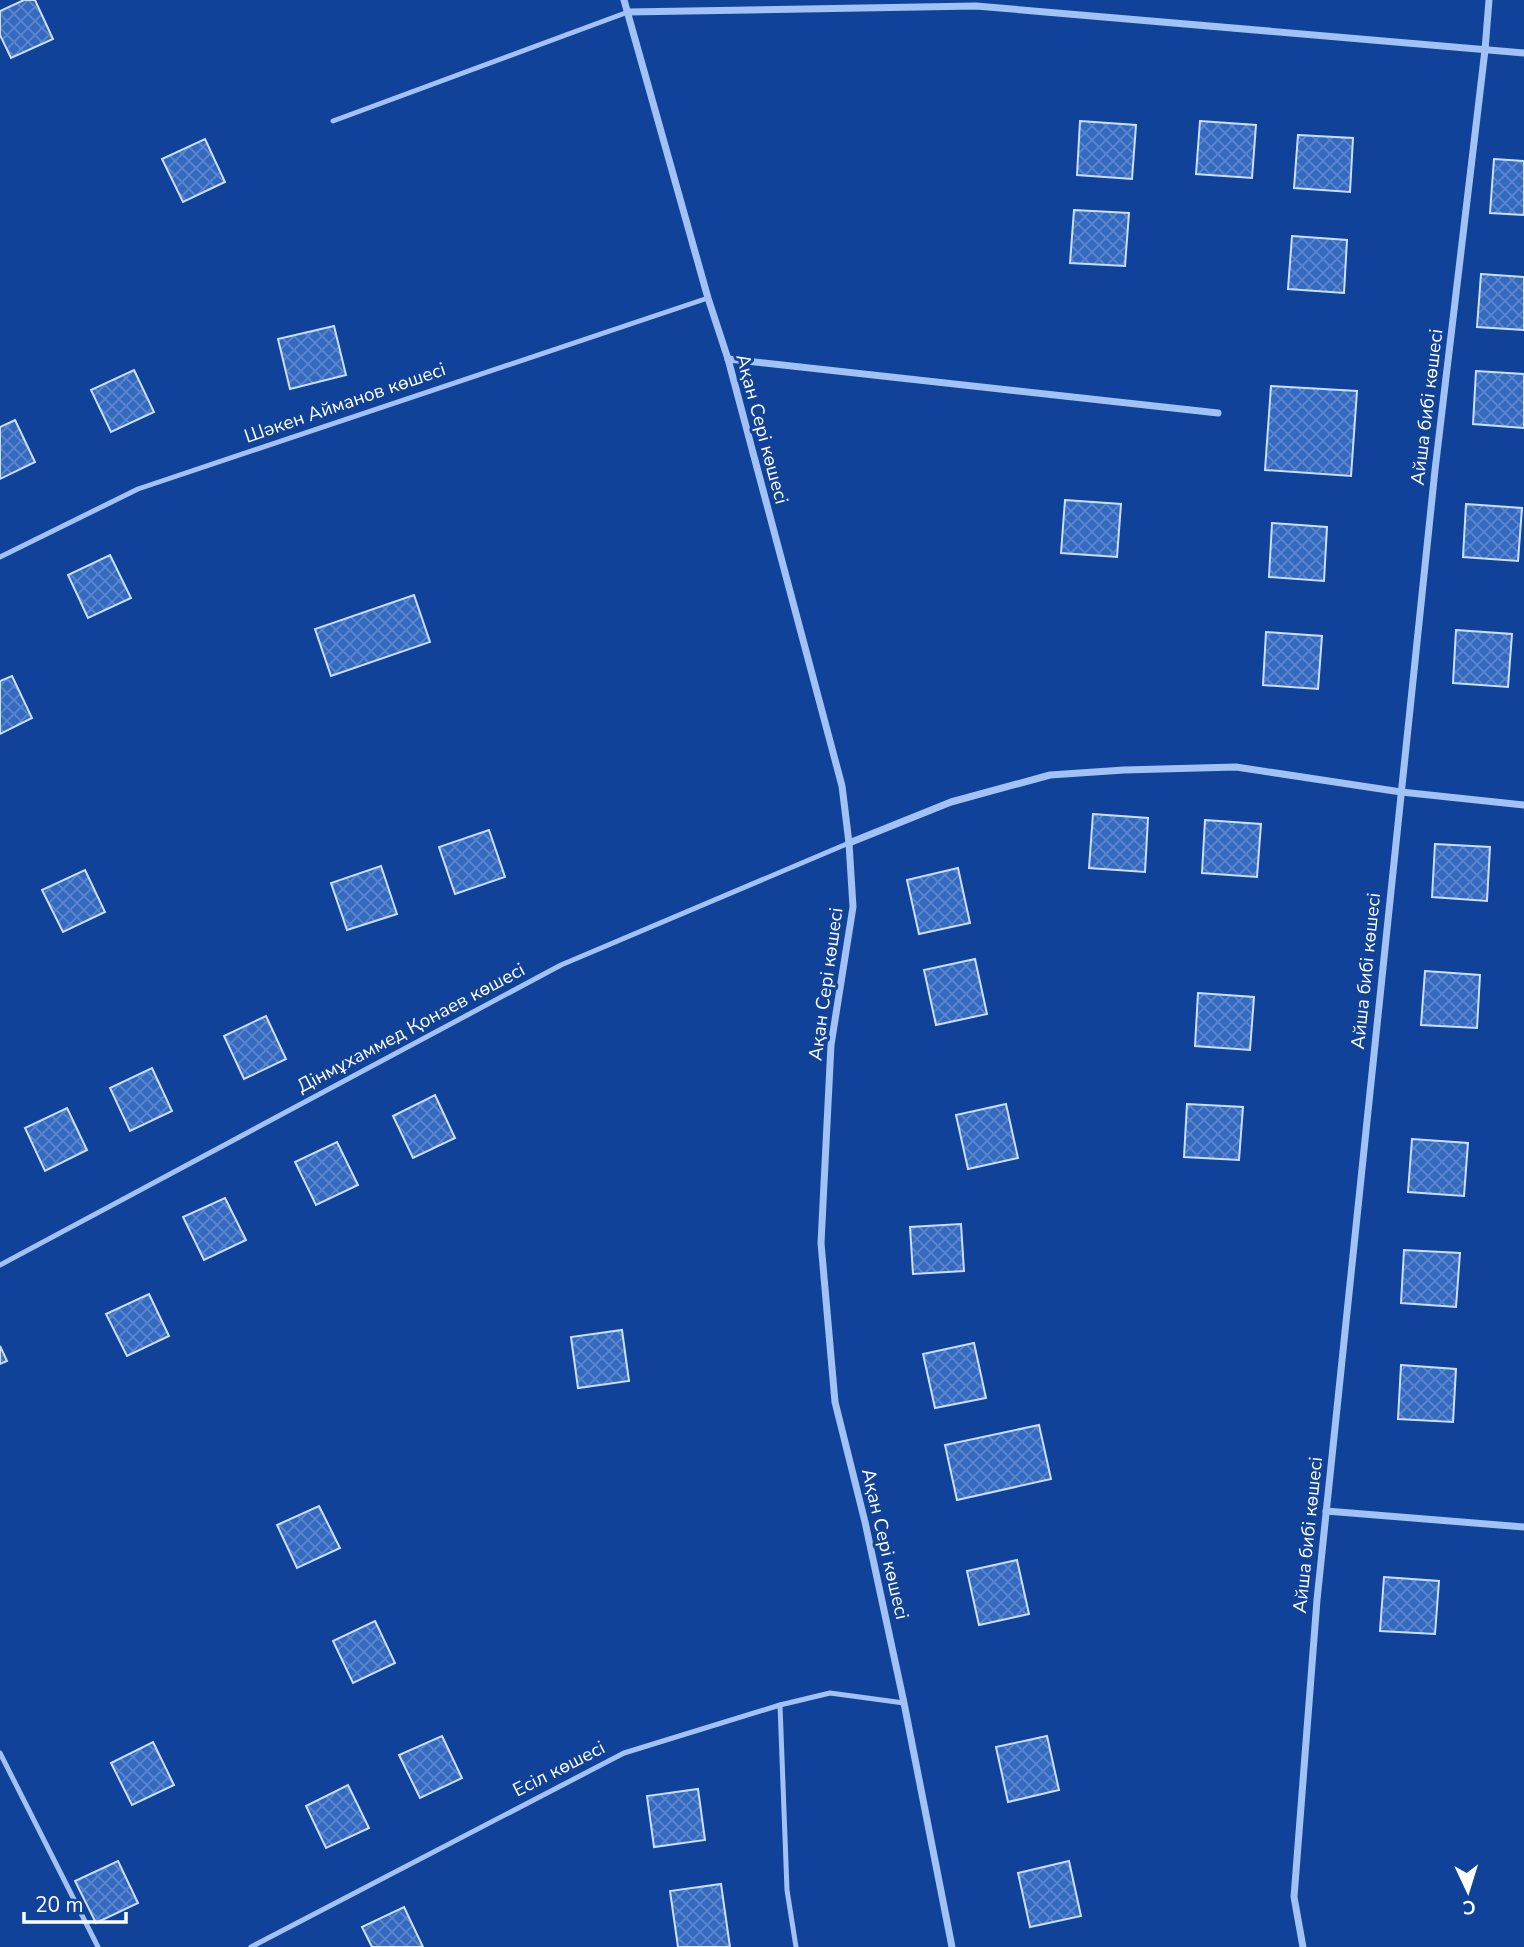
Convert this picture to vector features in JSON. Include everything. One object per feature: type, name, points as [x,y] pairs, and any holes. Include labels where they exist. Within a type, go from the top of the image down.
[{"type":"street","name":"Ақан Сері көшесі","points":[[624,0],[727,359],[842,786],[853,907],[831,1045],[821,1242],[835,1402],[865,1522],[904,1703],[952,1947]]},
{"type":"street","name":"Айша бибі көшесі","points":[[1303,1947],[1293,1897],[1317,1600],[1435,470],[1489,0]]},
{"type":"street","points":[[628,12],[977,3],[1524,54]]},
{"type":"street","points":[[727,359],[1218,414]]},
{"type":"street","points":[[849,843],[951,802],[1050,775],[1124,770],[1236,767],[1401,792],[1524,805]]},
{"type":"street","points":[[1326,1511],[1524,1527]]},
{"type":"lane","points":[[332,121],[628,12]]},
{"type":"lane","name":"Шәкен Айманов көшесі","points":[[0,556],[138,489],[708,298]]},
{"type":"lane","name":"Дінмұхаммед Қонаев көшесі","points":[[0,1265],[561,965],[849,843]]},
{"type":"lane","name":"Есіл көшесі","points":[[251,1947],[624,1753],[780,1705],[830,1693],[904,1703]]},
{"type":"lane","points":[[780,1705],[787,1890],[796,1947]]},
{"type":"lane","points":[[0,1754],[98,1947]]},
{"type":"building","points":[[24,0],[35,0],[53,39],[11,58],[0,35],[0,11]]},
{"type":"building","points":[[1080,121],[1136,125],[1132,179],[1077,175]]},
{"type":"building","points":[[1200,121],[1256,125],[1252,178],[1196,174]]},
{"type":"building","points":[[1298,135],[1353,138],[1350,192],[1294,188]]},
{"type":"building","points":[[205,139],[225,182],[183,202],[162,159]]},
{"type":"building","points":[[1494,159],[1524,161],[1524,215],[1490,213]]},
{"type":"building","points":[[1074,210],[1129,213],[1125,266],[1070,263]]},
{"type":"building","points":[[1292,236],[1347,240],[1344,293],[1288,289]]},
{"type":"building","points":[[1481,274],[1524,277],[1524,330],[1477,327]]},
{"type":"building","points":[[334,326],[346,375],[290,389],[278,339]]},
{"type":"building","points":[[134,370],[154,412],[111,432],[91,390]]},
{"type":"building","points":[[1476,371],[1524,374],[1524,428],[1473,424]]},
{"type":"building","points":[[1271,386],[1357,391],[1351,476],[1265,470]]},
{"type":"building","points":[[15,420],[35,462],[0,479],[0,427]]},
{"type":"building","points":[[1065,500],[1121,504],[1117,557],[1061,553]]},
{"type":"building","points":[[1466,504],[1522,508],[1518,561],[1463,557]]},
{"type":"building","points":[[1272,523],[1327,527],[1324,581],[1269,577]]},
{"type":"building","points":[[110,555],[131,598],[88,618],[68,575]]},
{"type":"building","points":[[414,595],[430,642],[331,676],[315,629]]},
{"type":"building","points":[[1456,630],[1512,634],[1508,687],[1453,683]]},
{"type":"building","points":[[1266,632],[1322,636],[1318,689],[1263,685]]},
{"type":"building","points":[[12,676],[32,718],[0,734],[0,681]]},
{"type":"building","points":[[1093,814],[1148,818],[1145,872],[1089,868]]},
{"type":"building","points":[[1205,820],[1261,824],[1257,877],[1202,873]]},
{"type":"building","points":[[489,830],[505,877],[455,894],[439,847]]},
{"type":"building","points":[[1435,844],[1490,847],[1487,901],[1432,897]]},
{"type":"building","points":[[381,866],[397,914],[347,930],[331,883]]},
{"type":"building","points":[[958,868],[970,923],[919,934],[907,880]]},
{"type":"building","points":[[85,870],[105,912],[63,932],[42,890]]},
{"type":"building","points":[[975,959],[987,1014],[936,1025],[924,970]]},
{"type":"building","points":[[1425,971],[1480,975],[1477,1028],[1421,1025]]},
{"type":"building","points":[[1198,993],[1254,997],[1250,1050],[1195,1046]]},
{"type":"building","points":[[266,1016],[286,1059],[244,1079],[224,1036]]},
{"type":"building","points":[[152,1068],[172,1111],[130,1131],[110,1088]]},
{"type":"building","points":[[435,1095],[455,1138],[413,1158],[393,1116]]},
{"type":"building","points":[[1006,1104],[1018,1158],[968,1169],[956,1115]]},
{"type":"building","points":[[1187,1104],[1243,1107],[1239,1160],[1184,1157]]},
{"type":"building","points":[[67,1108],[87,1150],[45,1171],[25,1128]]},
{"type":"building","points":[[1412,1139],[1468,1143],[1464,1196],[1408,1192]]},
{"type":"building","points":[[337,1142],[358,1185],[316,1205],[295,1162]]},
{"type":"building","points":[[225,1198],[246,1240],[204,1260],[183,1217]]},
{"type":"building","points":[[961,1224],[964,1271],[913,1274],[910,1227]]},
{"type":"building","points":[[1404,1250],[1460,1253],[1456,1307],[1401,1303]]},
{"type":"building","points":[[149,1294],[169,1336],[127,1356],[106,1314]]},
{"type":"building","points":[[622,1330],[629,1381],[578,1388],[571,1337]]},
{"type":"building","points":[[974,1343],[986,1398],[935,1408],[923,1354]]},
{"type":"building","points":[[0,1346],[7,1361],[0,1364]]},
{"type":"building","points":[[1401,1365],[1456,1369],[1453,1422],[1398,1419]]},
{"type":"building","points":[[1039,1425],[1051,1479],[957,1500],[945,1445]]},
{"type":"building","points":[[319,1506],[340,1548],[297,1568],[277,1525]]},
{"type":"building","points":[[1017,1560],[1029,1614],[979,1625],[967,1571]]},
{"type":"building","points":[[1384,1577],[1439,1581],[1435,1634],[1380,1631]]},
{"type":"building","points":[[375,1621],[395,1663],[353,1683],[333,1641]]},
{"type":"building","points":[[442,1736],[462,1778],[420,1798],[399,1755]]},
{"type":"building","points":[[1047,1736],[1059,1790],[1008,1802],[996,1747]]},
{"type":"building","points":[[153,1742],[174,1785],[132,1805],[111,1763]]},
{"type":"building","points":[[348,1785],[369,1828],[326,1848],[306,1806]]},
{"type":"building","points":[[698,1789],[705,1840],[654,1847],[647,1796]]},
{"type":"building","points":[[118,1861],[138,1903],[96,1923],[75,1881]]},
{"type":"building","points":[[1069,1861],[1081,1916],[1030,1927],[1018,1873]]},
{"type":"building","points":[[721,1884],[730,1947],[678,1947],[670,1891]]},
{"type":"building","points":[[404,1907],[423,1947],[372,1947],[362,1927]]}]
